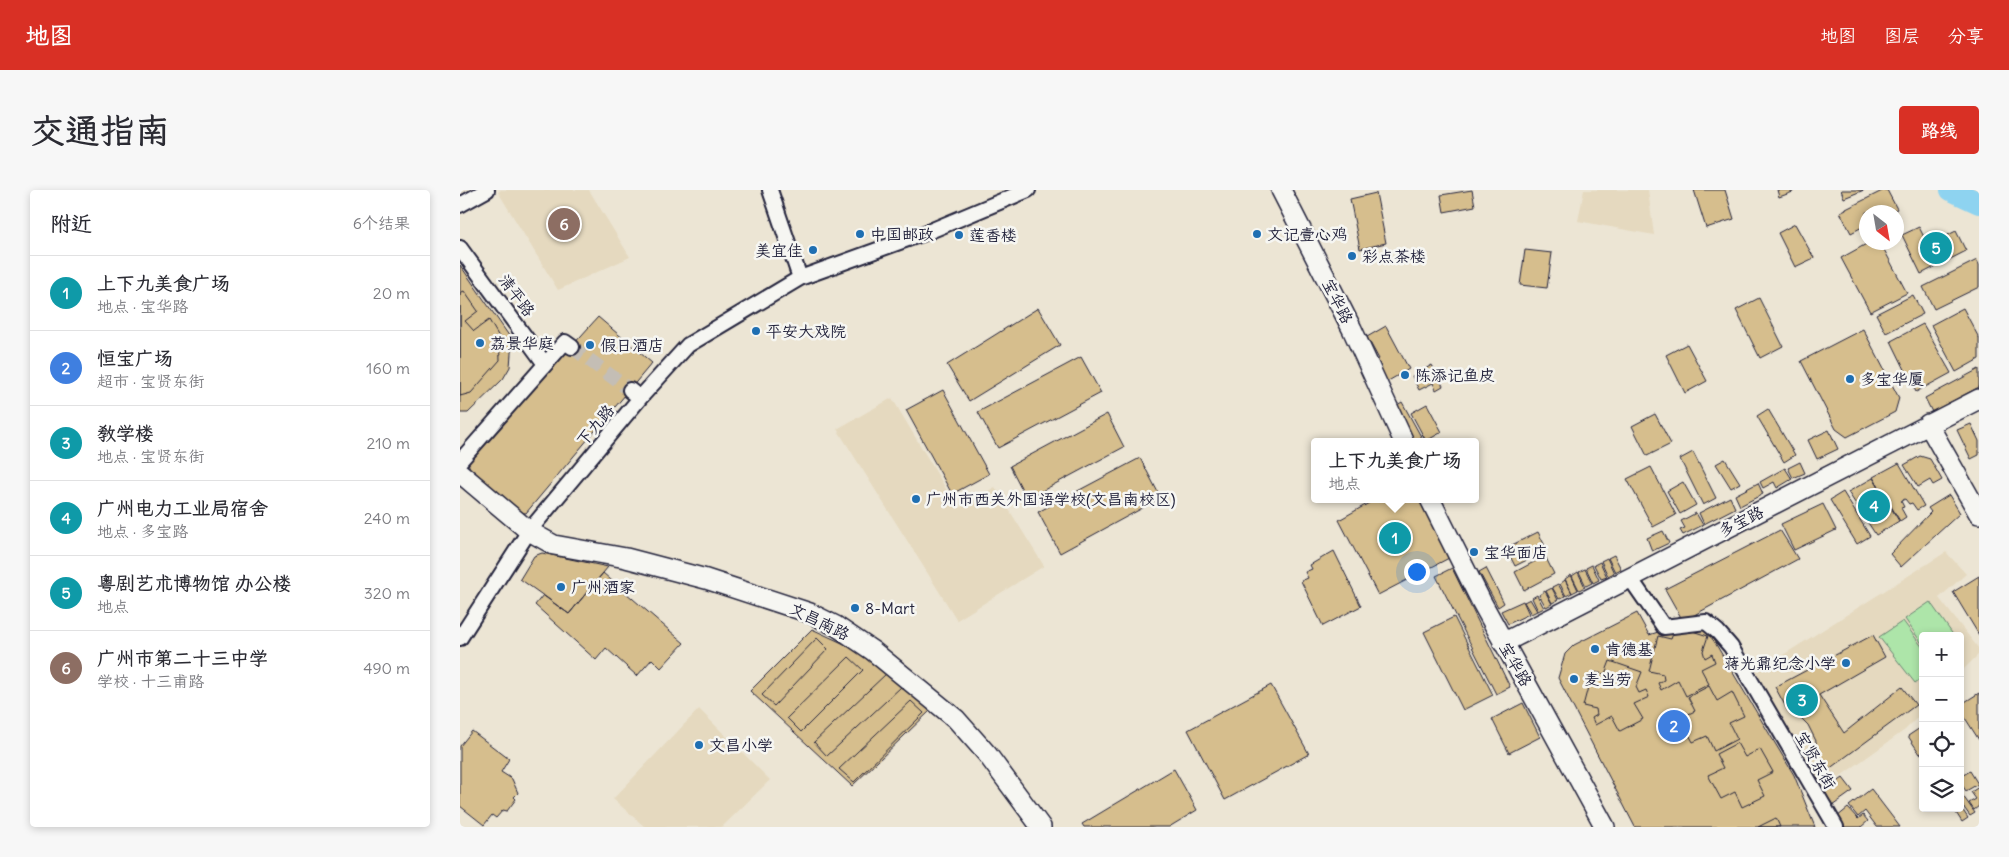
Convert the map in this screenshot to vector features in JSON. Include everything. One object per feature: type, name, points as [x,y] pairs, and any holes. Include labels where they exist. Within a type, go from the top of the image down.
[{"type":"street","points":[[460,205],[487,190]]},
{"type":"street","points":[[770,190],[800,278]]},
{"type":"street","name":"下九路","points":[[460,638],[529,531],[635,394],[688,345],[800,278],[930,231],[1028,190]]},
{"type":"street","name":"宝华路","points":[[1282,190],[1352,329],[1402,438]]},
{"type":"street","name":"清平路","points":[[460,248],[545,364]]},
{"type":"street","points":[[460,461],[545,364],[568,344]]},
{"type":"street","name":"多宝路","points":[[1503,643],[1979,398]]},
{"type":"street","points":[[1928,424],[1979,514]]},
{"type":"street","name":"文昌南路","points":[[460,473],[529,531],[554,545],[626,558],[744,590],[810,613],[836,626],[873,650],[956,719],[987,754],[1041,827]]},
{"type":"street","name":"宝华路","points":[[1432,503],[1458,558],[1503,643],[1605,827]]},
{"type":"street","name":"宝贤东街","points":[[1630,578],[1664,627],[1706,622],[1731,647],[1836,827]]},
{"type":"shaded area","points":[[501,190],[589,190],[630,257],[558,290],[498,192]]},
{"type":"shaded area","points":[[1584,190],[1648,190],[1654,235],[1578,221]]},
{"type":"shaded area","name":"广州市西关外国语学校(文昌南校区)","points":[[892,398],[958,509],[995,487],[1044,566],[957,620],[837,429]]},
{"type":"shaded area","name":"蒋光鼐纪念小学","points":[[1946,552],[1966,574],[1939,598],[1979,649],[1979,654],[1964,669],[1964,632],[1919,632],[1919,716],[1905,730],[1821,790],[1786,732],[1756,672]]},
{"type":"shaded area","name":"文昌小学","points":[[699,709],[770,780],[722,827],[645,827],[613,799]]},
{"type":"green space","points":[[1930,602],[1951,632],[1919,632],[1919,639],[1905,619]]},
{"type":"green space","points":[[1903,621],[1919,643],[1919,680],[1915,683],[1879,637]]},
{"type":"building","points":[[1472,190],[1475,206],[1444,212],[1441,195]]},
{"type":"building","points":[[1694,190],[1725,190],[1734,219],[1706,228]]},
{"type":"building","points":[[1777,190],[1793,190],[1793,192],[1779,197]]},
{"type":"building","points":[[1841,190],[1864,190],[1844,198]]},
{"type":"building","points":[[1884,190],[1887,190],[1895,205],[1859,205],[1859,229],[1851,233],[1840,212]]},
{"type":"building","points":[[1376,193],[1386,243],[1360,249],[1350,199]]},
{"type":"building","points":[[1795,224],[1814,258],[1795,267],[1778,233]]},
{"type":"building","points":[[1919,227],[1928,245],[1956,231],[1966,251],[1921,274],[1904,239],[1904,234]]},
{"type":"building","points":[[1859,248],[1859,250],[1884,250],[1907,293],[1870,312],[1841,258]]},
{"type":"building","points":[[1525,250],[1552,253],[1547,288],[1520,285]]},
{"type":"building","points":[[1977,260],[1979,265],[1979,287],[1934,309],[1923,287]]},
{"type":"building","points":[[460,265],[512,340],[510,367],[503,379],[468,413],[460,413]]},
{"type":"building","name":"荔景华庭","points":[[464,291],[478,311],[465,321],[474,331],[489,320],[499,337],[500,360],[471,393],[460,396],[460,293]]},
{"type":"building","points":[[1913,295],[1923,314],[1886,333],[1876,314]]},
{"type":"building","points":[[1759,298],[1783,346],[1760,358],[1736,310]]},
{"type":"building","points":[[1038,308],[1060,345],[969,401],[947,365]]},
{"type":"building","points":[[1963,308],[1979,338],[1979,359],[1956,372],[1931,325]]},
{"type":"building","points":[[598,317],[652,363],[526,513],[514,512],[471,473],[468,462]]},
{"type":"building","points":[[1923,324],[1951,373],[1916,392],[1891,341]]},
{"type":"building","points":[[1386,326],[1409,369],[1383,384],[1372,363],[1379,359],[1367,337]]},
{"type":"building","name":"多宝华厦","points":[[1863,329],[1899,398],[1895,412],[1847,437],[1836,429],[1801,361]]},
{"type":"building","points":[[1687,344],[1707,381],[1685,393],[1666,355]]},
{"type":"building","points":[[1081,357],[1101,393],[998,448],[978,412]]},
{"type":"building","points":[[1432,365],[1443,386],[1436,390],[1433,383],[1419,390],[1412,376]]},
{"type":"building","points":[[1979,369],[1979,387],[1932,412],[1925,398]]},
{"type":"building","points":[[943,390],[989,474],[952,494],[906,410]]},
{"type":"building","points":[[1402,402],[1422,438],[1412,438],[1394,407]]},
{"type":"building","points":[[1427,404],[1442,432],[1431,438],[1424,438],[1411,413]]},
{"type":"building","points":[[1768,409],[1795,455],[1784,462],[1757,416]]},
{"type":"building","points":[[1107,414],[1124,447],[1027,499],[1010,466]]},
{"type":"building","points":[[1655,414],[1671,444],[1647,456],[1632,426]]},
{"type":"building","points":[[1971,424],[1979,441],[1979,455],[1971,459],[1957,430]]},
{"type":"building","points":[[1829,430],[1838,449],[1817,459],[1808,440]]},
{"type":"building","points":[[1693,452],[1716,498],[1703,505],[1680,459]]},
{"type":"building","points":[[1920,456],[1930,459],[1942,480],[1933,485],[1930,480],[1918,487],[1904,465]]},
{"type":"building","points":[[1140,458],[1161,498],[1060,553],[1038,512]]},
{"type":"building","points":[[1725,459],[1740,483],[1731,488],[1716,464]]},
{"type":"building","points":[[1800,462],[1805,473],[1793,478],[1788,468]]},
{"type":"building","points":[[1899,463],[1924,506],[1917,510],[1912,503],[1909,504],[1905,499],[1901,501],[1904,507],[1901,508],[1906,517],[1900,521],[1873,477]]},
{"type":"building","points":[[1651,467],[1676,515],[1653,527],[1627,479]]},
{"type":"building","points":[[1785,468],[1792,479],[1777,488],[1774,482],[1763,488],[1760,482]]},
{"type":"building","points":[[1873,478],[1899,521],[1876,535],[1848,492]]},
{"type":"building","points":[[1683,482],[1696,505],[1680,514],[1667,491]]},
{"type":"building","points":[[1758,483],[1763,494],[1740,506],[1735,495]]},
{"type":"building","points":[[1843,492],[1870,536],[1857,544],[1830,500]]},
{"type":"building","points":[[1949,495],[1960,513],[1901,567],[1890,554],[1931,512],[1928,508]]},
{"type":"building","points":[[1730,497],[1735,508],[1704,524],[1699,513]]},
{"type":"building","points":[[1369,503],[1424,503],[1451,557],[1378,595],[1339,520]]},
{"type":"building","points":[[1823,504],[1836,530],[1794,550],[1781,524]]},
{"type":"building","points":[[1696,513],[1703,525],[1683,535],[1680,530],[1685,528],[1681,521]]},
{"type":"building","points":[[1780,530],[1798,559],[1683,621],[1665,589]]},
{"type":"building","points":[[1663,531],[1669,543],[1652,551],[1647,538]]},
{"type":"building","points":[[1538,532],[1547,550],[1515,566],[1506,548]]},
{"type":"building","points":[[1334,551],[1361,606],[1323,626],[1301,581],[1308,578],[1305,572],[1312,569],[1310,565]]},
{"type":"building","name":"广州酒家","points":[[542,553],[608,567],[569,614],[520,579],[534,556]]},
{"type":"building","points":[[1614,555],[1621,569],[1615,572],[1608,558]]},
{"type":"building","points":[[1545,556],[1554,574],[1524,590],[1515,572]]},
{"type":"building","points":[[1607,558],[1614,573],[1608,576],[1601,561]]},
{"type":"building","points":[[1600,562],[1607,577],[1601,579],[1594,565]]},
{"type":"building","points":[[1592,565],[1599,580],[1593,583],[1586,568]]},
{"type":"building","points":[[1452,568],[1510,687],[1496,694],[1436,576]]},
{"type":"building","points":[[1486,568],[1504,603],[1498,607],[1479,572]]},
{"type":"building","points":[[1585,569],[1592,583],[1586,586],[1579,572]]},
{"type":"building","points":[[1578,572],[1585,587],[1579,590],[1572,576]]},
{"type":"building","points":[[603,573],[684,643],[661,668],[652,659],[637,676],[606,648],[596,660],[535,605],[543,595],[569,614]]},
{"type":"building","points":[[1571,575],[1578,590],[1572,593],[1565,579]]},
{"type":"building","points":[[1979,576],[1979,635],[1953,592]]},
{"type":"building","points":[[1565,580],[1572,593],[1566,596],[1560,584]]},
{"type":"building","points":[[1558,584],[1565,596],[1559,599],[1552,587]]},
{"type":"building","points":[[1552,588],[1558,600],[1552,603],[1546,591]]},
{"type":"building","points":[[1545,591],[1552,604],[1546,607],[1539,595]]},
{"type":"building","points":[[1537,595],[1544,608],[1538,611],[1532,598]]},
{"type":"building","points":[[1530,599],[1537,611],[1531,614],[1524,602]]},
{"type":"building","points":[[1523,601],[1529,614],[1508,624],[1501,611]]},
{"type":"building","points":[[1637,613],[1649,635],[1676,626],[1705,626],[1794,775],[1815,827],[1635,827],[1558,678],[1565,654],[1574,645]]},
{"type":"building","points":[[1454,617],[1493,695],[1463,710],[1424,632]]},
{"type":"building","points":[[1676,626],[1708,636],[1703,651],[1705,658],[1712,654],[1715,662],[1701,669],[1709,684],[1686,696],[1678,680],[1661,690],[1658,683],[1664,680],[1663,674],[1649,671],[1658,636],[1671,639]]},
{"type":"building","points":[[812,629],[866,654],[931,710],[852,786],[750,691]]},
{"type":"building","points":[[1873,635],[1885,657],[1819,695],[1844,733],[1902,687],[1916,705],[1829,769],[1816,751],[1816,741],[1808,725],[1796,713],[1788,711],[1775,687]]},
{"type":"building","points":[[817,638],[828,649],[774,706],[762,695]]},
{"type":"building","points":[[849,657],[863,670],[801,732],[787,718]]},
{"type":"building","points":[[1610,661],[1642,672],[1636,687],[1639,693],[1646,690],[1649,697],[1634,704],[1643,719],[1620,731],[1612,716],[1595,725],[1592,718],[1597,715],[1596,709],[1583,706],[1592,672],[1605,674]]},
{"type":"building","points":[[887,673],[901,687],[827,756],[814,742]]},
{"type":"building","points":[[1271,685],[1309,754],[1225,800],[1188,730]]},
{"type":"building","points":[[1709,686],[1717,701],[1732,692],[1744,716],[1729,723],[1737,739],[1714,751],[1707,736],[1693,742],[1680,718],[1695,711],[1688,697]]},
{"type":"building","points":[[1979,693],[1979,740],[1964,716],[1964,702]]},
{"type":"building","points":[[911,701],[924,713],[854,782],[839,769]]},
{"type":"building","points":[[1523,703],[1540,737],[1509,753],[1492,719]]},
{"type":"building","points":[[1919,729],[1919,752],[1908,736]]},
{"type":"building","points":[[472,731],[509,759],[501,772],[512,779],[518,793],[507,811],[503,810],[496,818],[492,815],[484,825],[460,806],[460,746]]},
{"type":"building","points":[[1737,743],[1745,757],[1760,749],[1773,772],[1757,780],[1765,796],[1742,807],[1735,792],[1721,799],[1708,775],[1723,768],[1716,754]]},
{"type":"building","points":[[1174,769],[1197,810],[1169,827],[1084,827],[1082,824]]},
{"type":"building","points":[[1970,771],[1978,784],[1966,791],[1964,788],[1964,775]]},
{"type":"building","points":[[1843,778],[1853,791],[1832,806],[1823,792]]},
{"type":"building","points":[[1979,787],[1979,806],[1974,810],[1969,803],[1976,799],[1971,792]]},
{"type":"building","points":[[1871,789],[1900,827],[1877,827],[1865,811],[1858,817],[1849,806]]},
{"type":"building","points":[[1964,797],[1975,813],[1970,816],[1964,808]]},
{"type":"building","points":[[1848,808],[1858,819],[1863,815],[1868,821],[1861,827],[1845,827],[1837,817]]},
{"type":"building","points":[[1956,812],[1964,812],[1968,818],[1962,822]]},
{"type":"building","points":[[1776,818],[1780,827],[1758,827]]},
{"type":"waterway","points":[[1951,190],[1979,203]]},
{"type":"tunnel","points":[[572,347],[630,390]]},
{"type":"place","name":"广州市第二十三中学","points":[[564,224]]},
{"type":"place","name":"中国邮政","points":[[860,234]]},
{"type":"place","name":"文记壹心鸡","points":[[1257,234]]},
{"type":"place","name":"莲香楼","points":[[959,235]]},
{"type":"place","name":"粤剧艺术博物馆 办公楼","points":[[1936,248]]},
{"type":"place","name":"美宜佳","points":[[813,250]]},
{"type":"place","name":"彩点茶楼","points":[[1352,256]]},
{"type":"place","name":"平安大戏院","points":[[756,331]]},
{"type":"place","name":"荔景华庭","points":[[480,343]]},
{"type":"place","name":"假日酒店","points":[[590,345]]},
{"type":"place","name":"陈添记鱼皮","points":[[1405,375]]},
{"type":"place","name":"多宝华厦","points":[[1850,379]]},
{"type":"place","name":"广州市西关外国语学校(文昌南校区)","points":[[916,499]]},
{"type":"place","name":"广州电力工业局宿舍","points":[[1874,506]]},
{"type":"place","name":"上下九美食广场","points":[[1395,538]]},
{"type":"place","name":"宝华面店","points":[[1474,552]]},
{"type":"place","name":"广州酒家","points":[[561,587]]},
{"type":"place","name":"8-Mart","points":[[855,608]]},
{"type":"place","name":"肯德基","points":[[1595,649]]},
{"type":"place","name":"蒋光鼐纪念小学","points":[[1846,663]]},
{"type":"place","name":"麦当劳","points":[[1574,679]]},
{"type":"place","name":"教学楼","points":[[1802,700]]},
{"type":"place","name":"恒宝广场","points":[[1674,726]]},
{"type":"place","name":"文昌小学","points":[[699,745]]}]
